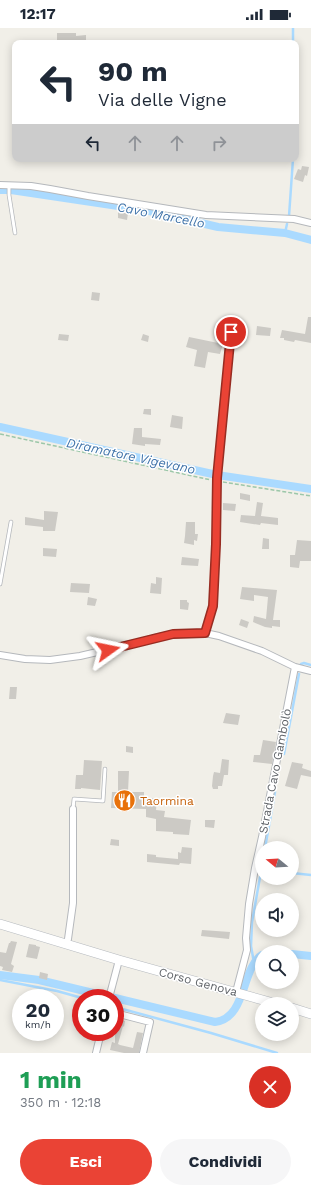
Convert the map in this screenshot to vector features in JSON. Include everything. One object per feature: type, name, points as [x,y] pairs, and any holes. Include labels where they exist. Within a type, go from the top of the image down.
[{"type":"main road","name":"Corso Genova","points":[[0,924],[255,998]]},
{"type":"main road","points":[[299,1010],[311,1014]]},
{"type":"street","points":[[0,185],[50,189],[206,215],[294,219],[311,223]]},
{"type":"street","points":[[205,633],[213,606],[217,480],[231,332]]},
{"type":"street","points":[[0,655],[25,659],[57,659],[108,650],[173,634],[205,633],[219,636],[262,651],[295,667],[311,672]]},
{"type":"street","name":"Strada Cavo Gambolò","points":[[237,992],[246,950],[249,904],[255,868],[295,667]]},
{"type":"street","points":[[66,944],[73,903],[73,809]]},
{"type":"street","points":[[112,989],[120,960]]},
{"type":"street","points":[[124,1015],[150,1022],[143,1053]]},
{"type":"street","points":[[96,1053],[99,1041]]},
{"type":"lane","points":[[9,185],[9,195],[15,233]]},
{"type":"lane","points":[[0,584],[11,522]]},
{"type":"lane","points":[[73,809],[74,799],[104,801],[105,769]]},
{"type":"path","points":[[0,434],[217,480],[311,496]]},
{"type":"building","points":[[57,33],[76,33],[76,36],[86,35],[86,40],[57,40]]},
{"type":"building","points":[[302,166],[309,167],[307,176],[305,175],[303,182],[294,179],[298,169],[301,170]]},
{"type":"building","points":[[118,212],[128,213],[127,220],[118,218]]},
{"type":"building","points":[[92,292],[100,293],[99,301],[91,300]]},
{"type":"building","points":[[308,317],[311,317],[311,343],[295,340],[294,342],[280,338],[282,330],[305,334]]},
{"type":"building","points":[[257,326],[271,328],[270,336],[256,335]]},
{"type":"building","points":[[59,334],[69,335],[68,341],[58,340]]},
{"type":"building","points":[[143,334],[149,336],[148,342],[141,340]]},
{"type":"building","points":[[189,337],[223,344],[220,354],[208,352],[205,368],[194,366],[197,350],[186,347]]},
{"type":"building","points":[[144,409],[151,409],[151,415],[143,414]]},
{"type":"building","points":[[172,415],[183,417],[182,429],[170,427]]},
{"type":"building","points":[[134,428],[142,428],[142,437],[161,439],[160,445],[145,444],[145,446],[132,444]]},
{"type":"building","points":[[240,493],[250,495],[250,501],[240,499]]},
{"type":"building","points":[[257,502],[263,503],[261,516],[278,518],[278,525],[261,523],[260,525],[240,522],[241,515],[255,516]]},
{"type":"building","points":[[223,503],[236,504],[235,511],[223,510]]},
{"type":"building","points":[[44,511],[58,512],[55,531],[43,531],[43,527],[25,525],[25,517],[44,520]]},
{"type":"building","points":[[186,522],[195,522],[195,534],[198,534],[197,541],[194,540],[194,545],[184,543]]},
{"type":"building","points":[[263,538],[269,539],[269,549],[262,549]]},
{"type":"building","points":[[297,540],[311,541],[311,561],[300,561],[299,568],[290,567],[290,555],[295,555]]},
{"type":"building","points":[[43,548],[57,549],[56,557],[43,556]]},
{"type":"building","points":[[182,557],[199,559],[198,566],[181,565]]},
{"type":"building","points":[[156,577],[162,578],[161,594],[150,593],[151,583],[156,584]]},
{"type":"building","points":[[71,583],[90,584],[89,593],[70,592]]},
{"type":"building","points":[[242,587],[277,590],[273,620],[280,620],[280,627],[265,627],[253,622],[254,616],[266,619],[268,597],[254,595],[254,601],[240,599]]},
{"type":"building","points":[[88,597],[97,599],[95,606],[87,605]]},
{"type":"building","points":[[180,600],[187,600],[189,603],[188,610],[180,609]]},
{"type":"building","points":[[241,619],[249,622],[247,628],[239,625]]},
{"type":"building","points":[[10,687],[17,687],[16,699],[9,699]]},
{"type":"building","points":[[226,713],[240,715],[238,725],[223,723]]},
{"type":"building","points":[[263,740],[276,742],[272,764],[253,762],[254,755],[260,755]]},
{"type":"building","points":[[126,746],[133,747],[133,753],[126,752]]},
{"type":"building","points":[[222,759],[229,760],[228,775],[224,775],[222,786],[218,786],[218,789],[213,789],[214,772],[220,773]]},
{"type":"building","points":[[84,760],[102,761],[100,790],[81,788],[75,789],[76,775],[83,775]]},
{"type":"building","points":[[292,762],[303,764],[302,768],[311,771],[311,777],[301,775],[297,789],[285,786]]},
{"type":"building","points":[[118,771],[129,771],[128,792],[144,792],[144,797],[157,799],[156,810],[165,811],[164,817],[191,820],[189,835],[156,831],[156,819],[146,817],[146,809],[111,808],[112,792],[118,792]]},
{"type":"building","points":[[205,820],[215,820],[214,828],[205,827]]},
{"type":"building","points":[[111,839],[119,840],[119,846],[110,845]]},
{"type":"building","points":[[182,847],[192,848],[191,864],[180,863],[179,865],[147,862],[147,854],[156,855],[156,857],[178,859],[178,852],[181,853]]},
{"type":"building","points":[[202,930],[230,932],[229,939],[201,936]]},
{"type":"building","points":[[11,941],[17,942],[11,964],[14,966],[12,972],[2,970],[3,967],[0,966],[0,952],[6,953]]},
{"type":"building","points":[[29,944],[40,947],[37,959],[26,957]]},
{"type":"building","points":[[40,972],[48,974],[47,980],[39,978]]},
{"type":"building","points":[[137,1032],[143,1033],[139,1053],[124,1053],[110,1050],[112,1042],[115,1043],[115,1041],[119,1041],[118,1044],[120,1045],[133,1048]]},
{"type":"waterway","points":[[293,28],[293,40]]},
{"type":"waterway","points":[[289,216],[293,162]]},
{"type":"waterway","name":"Cavo Marcello","points":[[0,190],[7,190]]},
{"type":"waterway","name":"Cavo Marcello","points":[[11,190],[145,210],[218,227],[285,233],[311,240]]},
{"type":"waterway","points":[[285,233],[287,224]]},
{"type":"waterway","name":"Diramatore Vigevano","points":[[0,427],[217,475],[311,489]]},
{"type":"waterway","points":[[301,664],[304,663],[311,665]]},
{"type":"waterway","points":[[284,754],[299,674]]},
{"type":"waterway","points":[[266,841],[275,792]]},
{"type":"waterway","points":[[299,874],[311,875]]},
{"type":"waterway","points":[[254,963],[251,946],[252,922],[259,885]]},
{"type":"waterway","points":[[299,955],[311,956]]},
{"type":"waterway","points":[[124,1000],[215,1022],[225,1019],[233,1012],[255,961]]},
{"type":"waterway","points":[[0,975],[39,980],[76,989]]},
{"type":"waterway","points":[[0,980],[72,995]]},
{"type":"waterway","points":[[124,1009],[277,1053]]},
{"type":"place","name":"Taormina","points":[[125,801]]},
{"type":"route","points":[[108,650],[173,634],[205,633],[213,606],[217,478],[231,332]]}]
